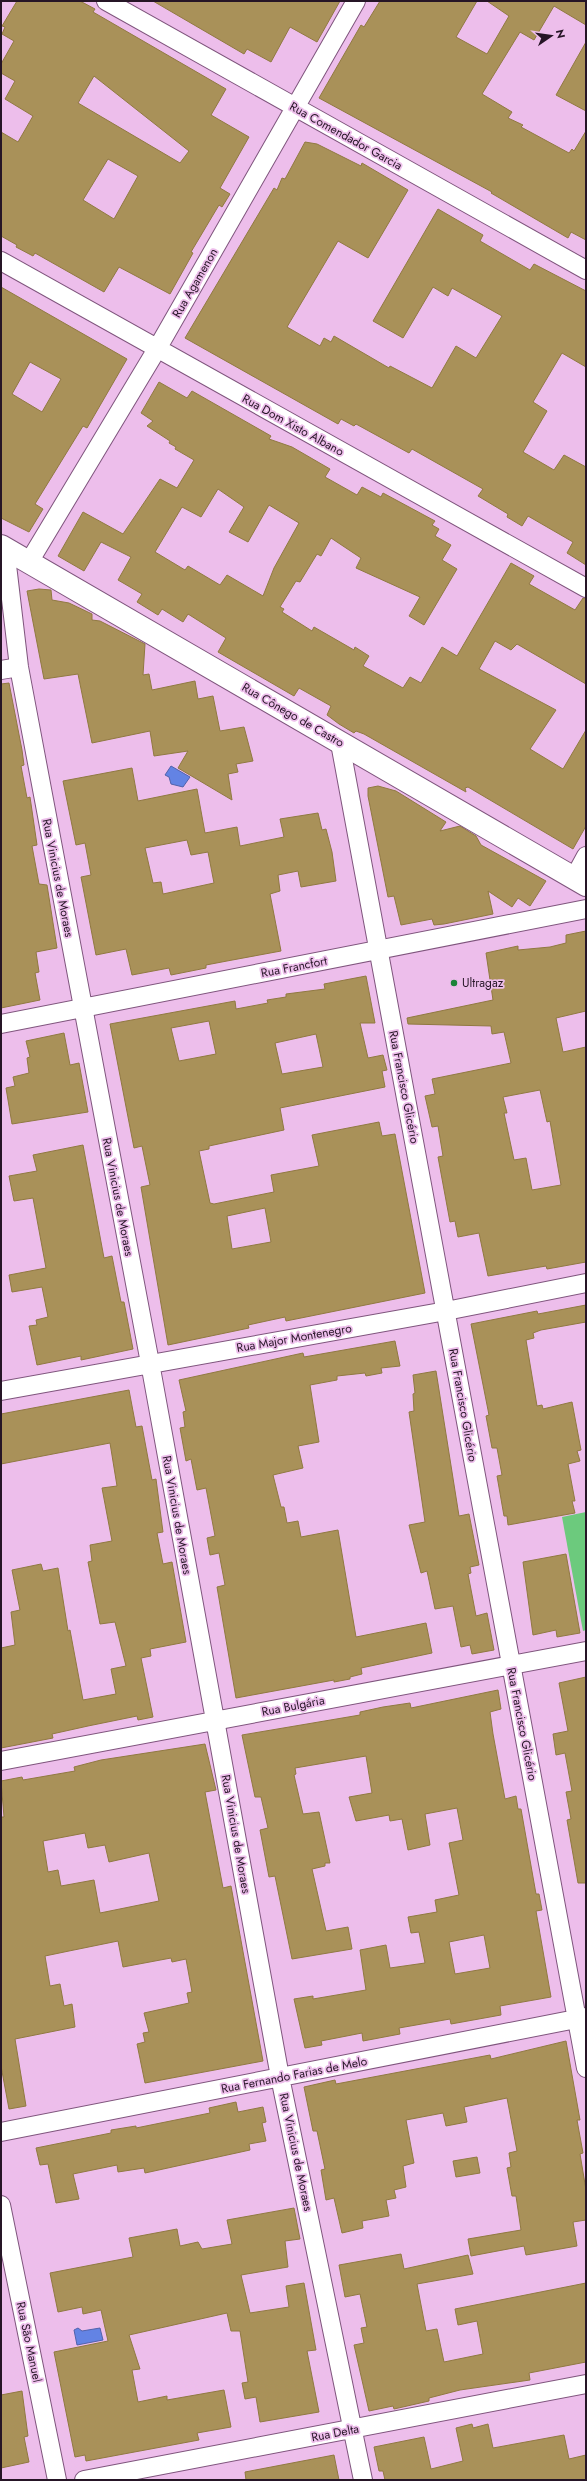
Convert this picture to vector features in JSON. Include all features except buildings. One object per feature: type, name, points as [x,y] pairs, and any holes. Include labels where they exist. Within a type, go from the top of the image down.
[{"type":"main road","name":"Rua Cônego de Castro","points":[[3,547],[580,881]]},
{"type":"street","name":"Rua Comendador Garcia","points":[[106,1],[586,270]]},
{"type":"street","name":"Rua Agamenon","points":[[29,562],[157,349],[356,1]]},
{"type":"street","name":"Rua Dom Xisto Albano","points":[[1,261],[586,588]]},
{"type":"street","name":"Rua Vinicius de Moraes","points":[[3,547],[18,667],[150,1363],[280,2077],[364,2480]]},
{"type":"street","points":[[1,670],[18,667]]},
{"type":"street","name":"Rua Francisco Glicério","points":[[340,743],[511,1665],[582,2018],[586,2068]]},
{"type":"street","points":[[580,881],[586,856]]},
{"type":"street","name":"Rua Francfort","points":[[1,1024],[586,909]]},
{"type":"street","name":"Rua Major Montenegro","points":[[1,1391],[446,1311],[586,1283]]},
{"type":"street","name":"Rua Bulgária","points":[[1,1762],[586,1651]]},
{"type":"street","name":"Rua Fernando Farias de Melo","points":[[1,2132],[582,2018]]},
{"type":"street","name":"Rua São Manuel","points":[[1,2205],[57,2480]]},
{"type":"street","name":"Rua Delta","points":[[84,2480],[585,2388]]},
{"type":"green space","points":[[586,1512],[586,1630],[583,1631],[562,1517]]},
{"type":"water","points":[[171,766],[190,777],[183,787],[171,784],[169,777],[165,775]]},
{"type":"water","points":[[78,2328],[82,2331],[100,2328],[103,2340],[77,2345],[74,2330]]},
{"type":"place","name":"Ultragaz","points":[[454,983]]}]
